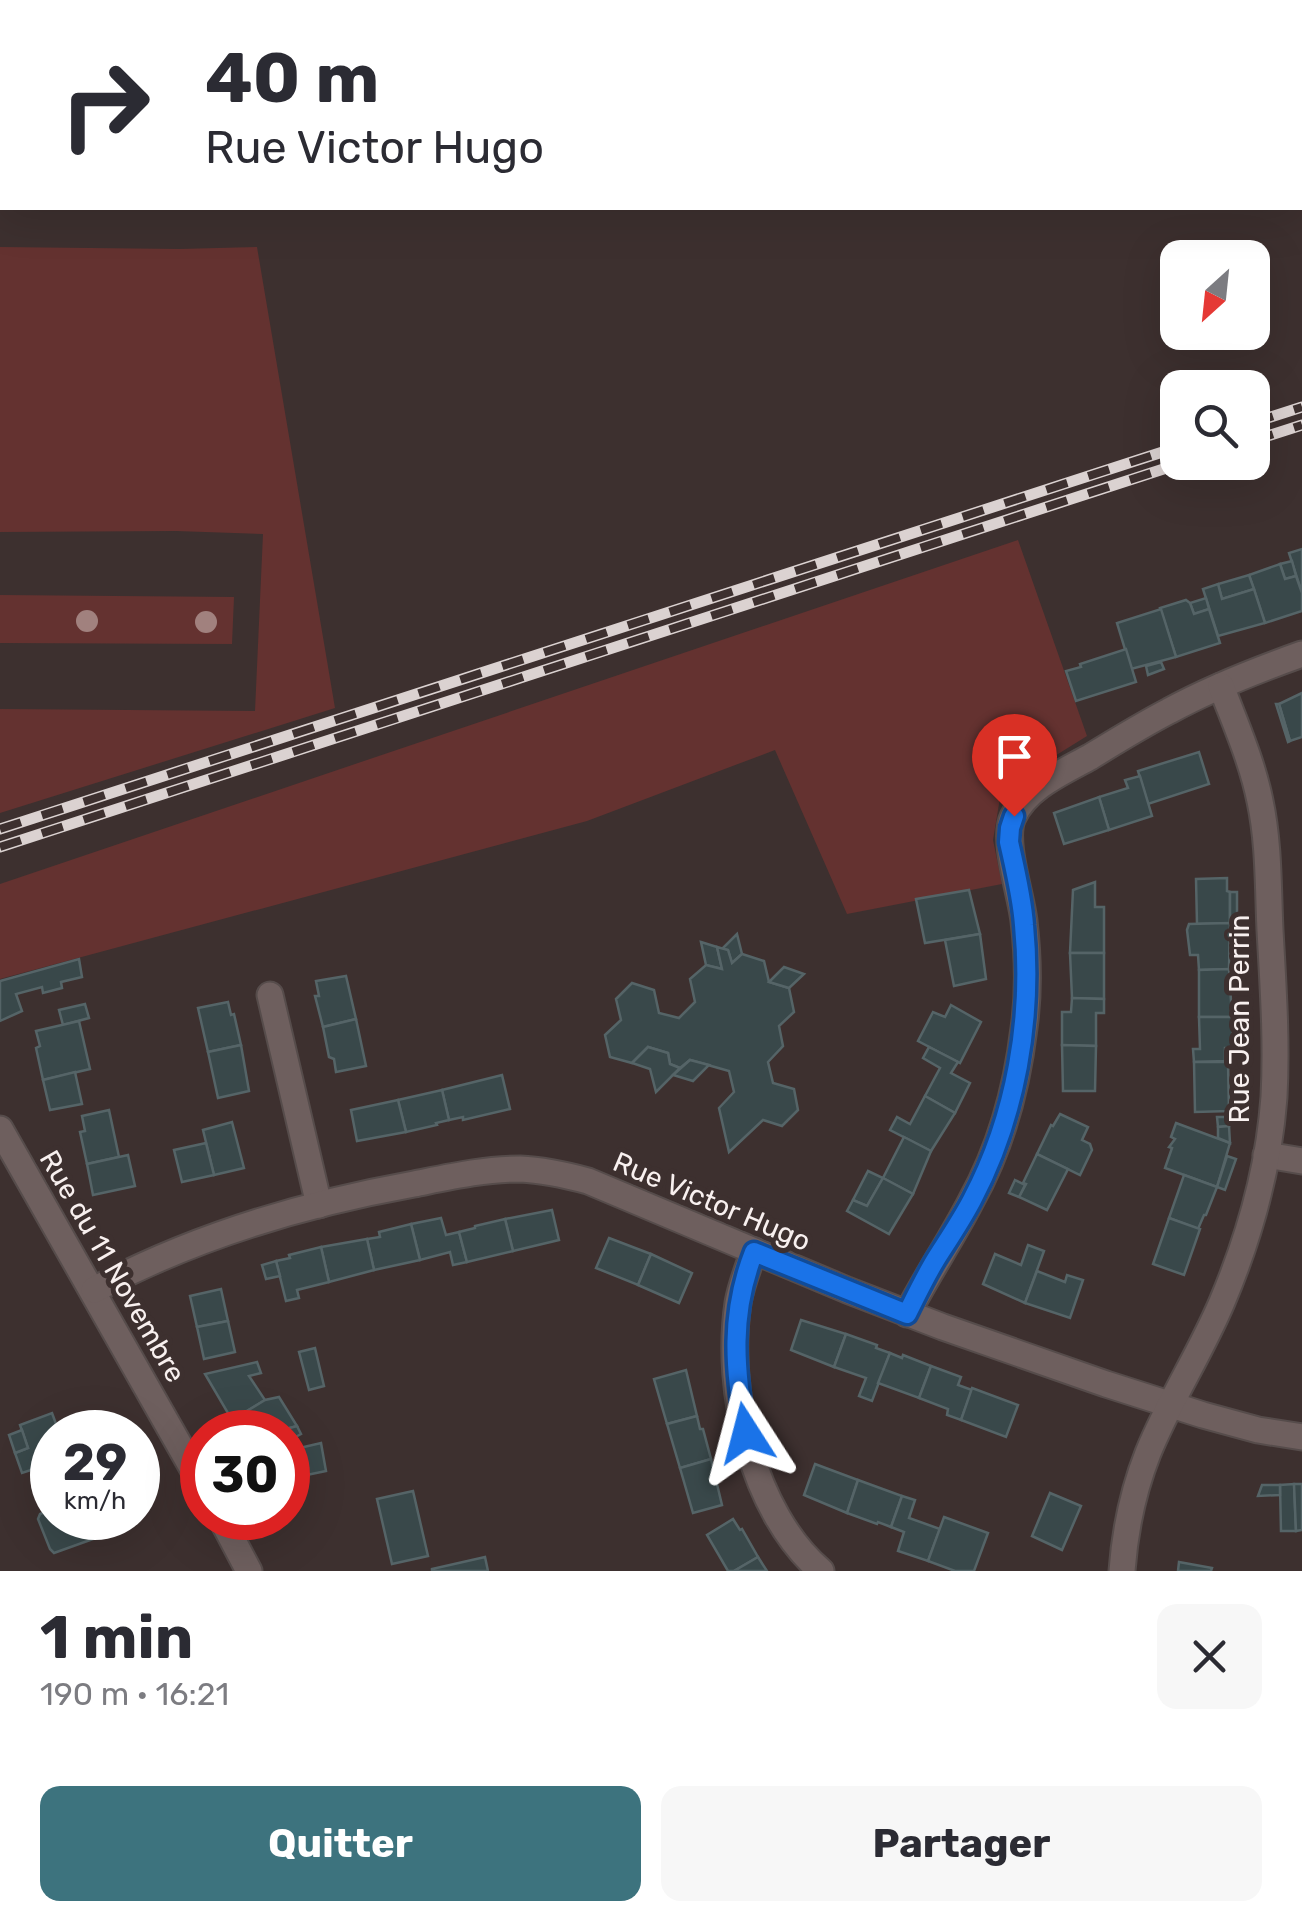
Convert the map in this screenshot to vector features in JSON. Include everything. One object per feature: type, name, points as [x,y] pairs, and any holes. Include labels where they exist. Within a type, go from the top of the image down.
[{"type":"street","points":[[907,1314],[981,1181],[1007,1111],[1020,1054],[1026,953],[1021,899],[1009,842],[1010,828],[1021,804],[1042,785],[1170,710],[1302,654]]},
{"type":"street","name":"Rue Jean Perrin","points":[[1122,1571],[1132,1500],[1149,1450],[1233,1274],[1257,1195],[1270,1128],[1275,1070],[1274,999],[1264,826],[1254,774],[1221,686]]},
{"type":"street","points":[[270,995],[319,1205]]},
{"type":"street","name":"Rue du 11 Novembre","points":[[0,1129],[180,1445]]},
{"type":"street","points":[[1266,1155],[1302,1161]]},
{"type":"street","name":"Rue Victor Hugo","points":[[94,1290],[178,1250],[319,1205],[472,1173],[538,1170],[588,1181],[907,1314],[1106,1384],[1258,1430],[1302,1437]]},
{"type":"street","points":[[754,1252],[742,1284],[736,1328],[746,1433],[772,1510],[800,1551],[820,1571]]},
{"type":"street","points":[[233,1540],[249,1571]]},
{"type":"shaded area","points":[[0,247],[257,247],[335,708],[0,813],[0,709],[255,711],[263,534],[0,532]]},
{"type":"shaded area","points":[[1018,540],[1087,736],[1021,777],[1000,798],[993,840],[1002,884],[847,914],[775,750],[587,821],[0,979],[0,884]]},
{"type":"shaded area","points":[[0,595],[234,597],[232,644],[0,643]]},
{"type":"building","points":[[1302,549],[1302,593],[1289,553]]},
{"type":"building","points":[[1292,561],[1296,576],[1285,579],[1280,564]]},
{"type":"building","points":[[1280,564],[1285,579],[1296,576],[1302,593],[1302,611],[1265,623],[1249,575]]},
{"type":"building","points":[[1249,575],[1254,589],[1222,599],[1218,584]]},
{"type":"building","points":[[1218,584],[1222,599],[1254,589],[1265,623],[1218,636],[1203,589]]},
{"type":"building","points":[[1206,598],[1209,609],[1194,614],[1190,603]]},
{"type":"building","points":[[1186,600],[1194,614],[1209,609],[1220,643],[1176,657],[1160,608]]},
{"type":"building","points":[[1161,609],[1176,657],[1131,669],[1117,623]]},
{"type":"building","points":[[1126,649],[1136,682],[1076,701],[1066,671]]},
{"type":"building","points":[[1161,662],[1164,669],[1148,675],[1146,666]]},
{"type":"building","points":[[1302,693],[1302,737],[1290,741],[1279,704]]},
{"type":"building","points":[[1276,704],[1279,704],[1288,742]]},
{"type":"building","points":[[1199,752],[1209,784],[1148,804],[1138,771]]},
{"type":"building","points":[[1140,776],[1152,816],[1109,830],[1099,797],[1128,788],[1125,780]]},
{"type":"building","points":[[1099,797],[1109,830],[1064,844],[1054,813]]},
{"type":"building","points":[[1227,878],[1230,923],[1197,924],[1196,879]]},
{"type":"building","points":[[1095,882],[1095,907],[1104,907],[1104,953],[1070,953],[1073,890]]},
{"type":"building","points":[[969,890],[980,934],[925,943],[916,899]]},
{"type":"building","points":[[1230,892],[1237,892],[1237,923],[1230,923]]},
{"type":"building","points":[[1230,923],[1229,969],[1199,970],[1198,955],[1190,955],[1189,924]]},
{"type":"building","points":[[737,934],[742,954],[732,963],[728,950],[722,949]]},
{"type":"building","points":[[980,934],[986,979],[954,986],[945,940]]},
{"type":"building","points":[[701,942],[717,947],[722,969],[706,965]]},
{"type":"building","points":[[717,947],[728,950],[732,963],[742,954],[764,961],[769,982],[789,988],[794,1012],[779,1026],[783,1046],[768,1062],[773,1083],[794,1089],[798,1110],[782,1126],[763,1120],[729,1152],[719,1108],[734,1092],[729,1071],[690,1060],[680,1068],[670,1064],[668,1053],[648,1047],[632,1063],[610,1057],[605,1035],[621,1020],[616,999],[632,983],[654,990],[659,1013],[679,1018],[695,1002],[690,979],[706,965],[722,969]]},
{"type":"building","points":[[1070,953],[1104,953],[1104,999],[1072,998]]},
{"type":"building","points":[[79,959],[82,977],[61,982],[62,988],[43,993],[42,987],[16,994],[22,1011],[0,1021],[0,981]]},
{"type":"building","points":[[784,967],[804,974],[789,988],[769,982]]},
{"type":"building","points":[[1229,969],[1232,1017],[1199,1017],[1199,970]]},
{"type":"building","points":[[346,976],[356,1019],[323,1027],[315,996],[319,996],[316,981]]},
{"type":"building","points":[[1072,998],[1104,999],[1104,1013],[1096,1013],[1096,1046],[1062,1045],[1062,1012],[1071,1012]]},
{"type":"building","points":[[228,1002],[241,1045],[208,1052],[198,1008]]},
{"type":"building","points":[[85,1004],[89,1018],[63,1025],[59,1010]]},
{"type":"building","points":[[951,1005],[981,1022],[960,1063],[918,1041],[933,1012],[945,1017]]},
{"type":"building","points":[[1199,1017],[1232,1017],[1233,1048],[1225,1048],[1225,1061],[1194,1062],[1193,1049],[1200,1049]]},
{"type":"building","points":[[356,1019],[366,1066],[336,1072],[323,1027]]},
{"type":"building","points":[[79,1021],[90,1069],[43,1080],[36,1031]]},
{"type":"building","points":[[241,1045],[249,1091],[218,1098],[208,1052]]},
{"type":"building","points":[[1062,1045],[1096,1046],[1095,1091],[1063,1091]]},
{"type":"building","points":[[648,1047],[668,1053],[670,1064],[680,1068],[656,1092],[650,1069],[632,1063]]},
{"type":"building","points":[[929,1047],[958,1062],[951,1073],[970,1083],[955,1113],[925,1096],[940,1068],[923,1058]]},
{"type":"building","points":[[690,1060],[709,1065],[693,1081],[673,1075]]},
{"type":"building","points":[[1194,1062],[1228,1062],[1229,1111],[1195,1112]]},
{"type":"building","points":[[75,1072],[82,1104],[50,1110],[43,1080]]},
{"type":"building","points":[[502,1075],[510,1109],[449,1120],[442,1090]]},
{"type":"building","points":[[442,1090],[449,1120],[406,1132],[398,1100]]},
{"type":"building","points":[[925,1096],[955,1113],[931,1151],[890,1130],[897,1117],[910,1124]]},
{"type":"building","points":[[398,1100],[406,1132],[357,1141],[351,1110]]},
{"type":"building","points":[[109,1110],[119,1157],[87,1164],[80,1132],[85,1131],[82,1116]]},
{"type":"building","points":[[1060,1114],[1088,1127],[1082,1140],[1092,1150],[1080,1175],[1037,1154]]},
{"type":"building","points":[[1217,1117],[1229,1117],[1229,1126],[1218,1127]]},
{"type":"building","points":[[232,1122],[244,1168],[214,1175],[203,1130]]},
{"type":"building","points":[[1176,1123],[1230,1143],[1217,1187],[1165,1168]]},
{"type":"building","points":[[1229,1126],[1230,1143],[1218,1138],[1218,1127]]},
{"type":"building","points":[[904,1137],[931,1151],[913,1194],[883,1178]]},
{"type":"building","points":[[206,1143],[214,1175],[182,1182],[174,1150]]},
{"type":"building","points":[[1037,1154],[1068,1169],[1047,1210],[1019,1197]]},
{"type":"building","points":[[128,1155],[135,1186],[93,1195],[87,1164]]},
{"type":"building","points":[[1227,1156],[1236,1159],[1225,1190],[1217,1187]]},
{"type":"building","points":[[868,1171],[883,1178],[867,1206],[853,1200]]},
{"type":"building","points":[[1184,1175],[1217,1187],[1198,1229],[1169,1218]]},
{"type":"building","points":[[883,1178],[913,1194],[889,1234],[847,1211],[853,1200],[867,1206]]},
{"type":"building","points":[[1015,1180],[1025,1185],[1019,1197],[1009,1193]]},
{"type":"building","points":[[552,1210],[559,1240],[513,1251],[505,1219]]},
{"type":"building","points":[[441,1218],[446,1235],[459,1232],[467,1262],[453,1265],[450,1252],[420,1260],[411,1224]]},
{"type":"building","points":[[1169,1218],[1200,1229],[1184,1275],[1153,1264]]},
{"type":"building","points":[[505,1219],[513,1251],[467,1262],[459,1232]]},
{"type":"building","points":[[411,1224],[420,1260],[374,1270],[367,1239]]},
{"type":"building","points":[[609,1238],[651,1254],[638,1285],[596,1268]]},
{"type":"building","points":[[367,1239],[374,1270],[329,1282],[321,1247]]},
{"type":"building","points":[[1028,1245],[1044,1251],[1025,1303],[983,1284],[995,1254],[1021,1265]]},
{"type":"building","points":[[321,1247],[329,1282],[297,1290],[299,1298],[286,1301],[276,1261]]},
{"type":"building","points":[[651,1254],[692,1273],[679,1303],[638,1285]]},
{"type":"building","points":[[276,1261],[280,1276],[266,1279],[262,1265]]},
{"type":"building","points":[[1037,1271],[1065,1282],[1067,1275],[1083,1280],[1070,1318],[1025,1303]]},
{"type":"building","points":[[221,1289],[228,1321],[197,1327],[190,1296]]},
{"type":"building","points":[[801,1320],[846,1334],[834,1367],[791,1350]]},
{"type":"building","points":[[228,1321],[235,1352],[204,1359],[197,1327]]},
{"type":"building","points":[[846,1334],[890,1353],[872,1401],[859,1396],[866,1378],[834,1367]]},
{"type":"building","points":[[315,1348],[324,1386],[309,1390],[299,1352]]},
{"type":"building","points":[[890,1353],[931,1366],[919,1398],[878,1383]]},
{"type":"building","points":[[257,1362],[261,1373],[249,1376],[265,1400],[248,1410],[226,1410],[205,1374]]},
{"type":"building","points":[[931,1366],[961,1377],[958,1385],[972,1390],[961,1420],[947,1415],[948,1409],[919,1398]]},
{"type":"building","points":[[686,1370],[697,1416],[667,1424],[654,1379]]},
{"type":"building","points":[[972,1388],[1018,1405],[1006,1437],[961,1420]]},
{"type":"building","points":[[279,1397],[287,1410],[248,1410]]},
{"type":"building","points":[[697,1416],[711,1459],[680,1468],[667,1424]]},
{"type":"building","points":[[30,1421],[30,1470],[22,1473],[15,1453],[28,1448],[20,1425]]},
{"type":"building","points":[[22,1430],[28,1448],[15,1453],[9,1435]]},
{"type":"building","points":[[321,1443],[326,1471],[310,1474],[310,1446]]},
{"type":"building","points":[[711,1459],[722,1505],[693,1513],[680,1468]]},
{"type":"building","points":[[815,1464],[858,1480],[847,1513],[804,1495]]},
{"type":"building","points":[[858,1480],[902,1496],[891,1527],[847,1513]]},
{"type":"building","points":[[1294,1484],[1296,1531],[1281,1531],[1280,1485]]},
{"type":"building","points":[[1294,1484],[1302,1484],[1302,1530],[1296,1531]]},
{"type":"building","points":[[1262,1485],[1280,1485],[1280,1495],[1258,1496]]},
{"type":"building","points":[[413,1491],[428,1556],[392,1564],[377,1499]]},
{"type":"building","points":[[1050,1493],[1081,1506],[1062,1550],[1032,1536]]},
{"type":"building","points":[[902,1496],[915,1500],[909,1518],[940,1529],[928,1561],[898,1551],[904,1532],[891,1527]]},
{"type":"building","points":[[944,1517],[988,1533],[974,1571],[955,1571],[928,1561]]},
{"type":"building","points":[[733,1519],[758,1557],[728,1571],[707,1535]]},
{"type":"building","points":[[46,1540],[90,1540],[54,1553]]},
{"type":"building","points":[[485,1557],[488,1571],[432,1571],[432,1569]]},
{"type":"building","points":[[758,1557],[767,1571],[734,1571]]},
{"type":"building","points":[[1179,1562],[1212,1568],[1178,1571]]},
{"type":"railway","points":[[1270,417],[1302,407]]},
{"type":"railway","points":[[1270,435],[1302,425]]},
{"type":"railway","points":[[0,829],[1160,453]]},
{"type":"railway","points":[[0,847],[1160,470]]},
{"type":"route","points":[[746,1433],[736,1328],[742,1284],[754,1252],[907,1314],[981,1181],[1007,1111],[1024,1026],[1024,926],[1009,842],[1014,816]]}]
